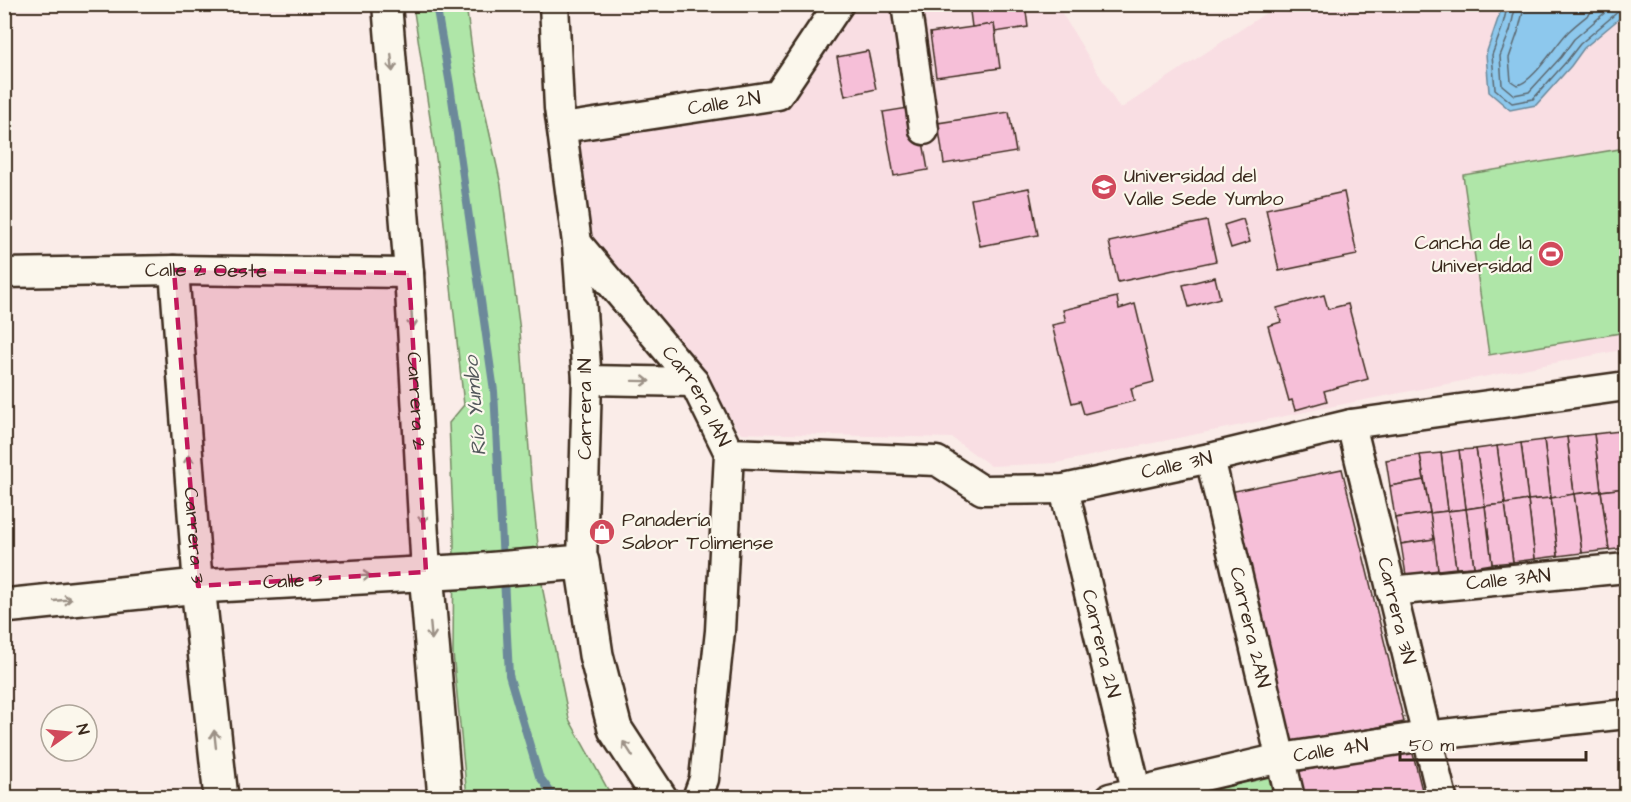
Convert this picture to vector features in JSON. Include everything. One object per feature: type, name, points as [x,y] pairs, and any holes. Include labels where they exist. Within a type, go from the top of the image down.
[{"type":"street","name":"Carrera 2","points":[[387,4],[409,273],[426,572],[445,798]]},
{"type":"street","name":"Carrera 1N","points":[[554,4],[559,108],[577,243],[587,380],[575,563],[615,729],[660,798]]},
{"type":"street","name":"Calle 2N","points":[[562,128],[778,95],[839,4]]},
{"type":"street","points":[[906,4],[924,130]]},
{"type":"street","name":"Carrera 1AN","points":[[577,243],[694,382],[729,453],[720,631],[704,779],[697,798]]},
{"type":"street","name":"Calle 2 Oeste","points":[[4,273],[174,270],[409,273]]},
{"type":"street","name":"Carrera 3","points":[[174,270],[198,586],[221,798]]},
{"type":"street","points":[[587,380],[694,382]]},
{"type":"street","name":"Calle 3N","points":[[729,453],[937,461],[982,490],[1064,489],[1210,458],[1351,424],[1626,386]]},
{"type":"street","name":"Carrera 3N","points":[[1351,424],[1425,736],[1442,798]]},
{"type":"street","name":"Carrera 2AN","points":[[1210,458],[1290,798]]},
{"type":"street","name":"Carrera 2N","points":[[1064,489],[1128,795]]},
{"type":"street","name":"Calle 3","points":[[4,606],[198,586],[575,563]]},
{"type":"street","name":"Calle 3AN","points":[[1391,591],[1626,568]]},
{"type":"street","name":"Calle 4N","points":[[1128,795],[1281,758],[1425,736],[1626,714]]},
{"type":"highlighted area","points":[[174,270],[409,273],[426,572],[198,586]]},
{"type":"shaded area","name":"Universidad del Valle Sede Yumbo","points":[[861,5],[1057,5],[1120,109],[1278,5],[1626,5],[1626,349],[1056,463],[991,466],[952,438],[740,433],[703,376],[588,238],[575,136],[780,105],[849,8]]},
{"type":"green space","points":[[413,5],[466,5],[473,57],[501,185],[520,331],[532,489],[543,591],[569,719],[612,797],[467,797],[453,653],[454,540],[449,423],[464,405],[439,178]]},
{"type":"green space","name":"Cancha de la Universidad","points":[[1626,148],[1626,332],[1489,355],[1463,175]]},
{"type":"green space","points":[[1270,776],[1276,798],[1179,798]]},
{"type":"water","points":[[1503,4],[1626,5],[1626,13],[1584,48],[1536,105],[1510,110],[1489,92],[1486,54]]},
{"type":"building","points":[[969,4],[1025,4],[1028,27],[995,32],[994,24],[972,27]]},
{"type":"building","points":[[994,24],[1000,68],[936,77],[930,33]]},
{"type":"building","points":[[868,51],[876,89],[845,96],[837,57]]},
{"type":"building","points":[[908,108],[922,136],[928,170],[894,176],[883,112]]},
{"type":"building","points":[[1009,112],[1016,152],[944,164],[938,123]]},
{"type":"building","points":[[1029,188],[1038,235],[980,246],[971,199]]},
{"type":"building","points":[[1344,192],[1357,255],[1279,271],[1266,209]]},
{"type":"building","points":[[1243,219],[1250,242],[1231,248],[1224,225]]},
{"type":"building","points":[[1207,221],[1216,261],[1118,282],[1109,242]]},
{"type":"building","points":[[1215,277],[1220,298],[1189,307],[1183,285]]},
{"type":"building","points":[[1324,295],[1328,309],[1348,304],[1368,379],[1324,391],[1327,401],[1295,410],[1292,400],[1289,401],[1268,326],[1281,322],[1277,308]]},
{"type":"building","points":[[1117,297],[1119,309],[1135,304],[1154,382],[1131,388],[1134,401],[1084,414],[1080,401],[1072,403],[1052,325],[1066,322],[1063,310]]},
{"type":"building","points":[[1626,430],[1626,480],[1620,431]]},
{"type":"building","points":[[1620,431],[1626,488],[1601,491],[1594,434]]},
{"type":"building","points":[[1594,434],[1601,491],[1574,494],[1567,437]]},
{"type":"building","points":[[1567,437],[1574,494],[1551,498],[1544,440]]},
{"type":"building","points":[[1544,440],[1551,498],[1528,500],[1521,443]]},
{"type":"building","points":[[1521,443],[1528,500],[1505,504],[1497,446]]},
{"type":"building","points":[[1497,446],[1505,504],[1485,506],[1476,449]]},
{"type":"building","points":[[1476,449],[1485,506],[1466,509],[1459,450]]},
{"type":"building","points":[[1459,450],[1466,509],[1448,511],[1441,453]]},
{"type":"building","points":[[1441,453],[1448,511],[1430,513],[1420,455]]},
{"type":"building","points":[[1420,455],[1424,480],[1390,486],[1386,460]]},
{"type":"building","points":[[1342,469],[1404,722],[1288,745],[1225,493]]},
{"type":"building","points":[[1424,480],[1430,513],[1395,518],[1390,486]]},
{"type":"building","points":[[1626,488],[1626,548],[1609,550],[1601,491]]},
{"type":"building","points":[[1601,491],[1609,550],[1582,553],[1574,494]]},
{"type":"building","points":[[1574,494],[1582,553],[1558,556],[1551,498]]},
{"type":"building","points":[[1551,498],[1558,556],[1535,559],[1528,500]]},
{"type":"building","points":[[1528,500],[1535,559],[1513,562],[1505,504]]},
{"type":"building","points":[[1505,504],[1513,562],[1492,564],[1485,506]]},
{"type":"building","points":[[1485,506],[1492,564],[1474,567],[1466,509]]},
{"type":"building","points":[[1466,509],[1474,567],[1456,568],[1448,511]]},
{"type":"building","points":[[1448,511],[1456,568],[1438,570],[1430,513]]},
{"type":"building","points":[[1430,513],[1434,539],[1401,544],[1395,518]]},
{"type":"building","points":[[1434,539],[1438,570],[1406,575],[1401,544]]},
{"type":"building","points":[[1412,750],[1424,798],[1302,798],[1295,772]]},
{"type":"waterway","name":"Río Yumbo","points":[[436,4],[450,85],[494,391],[503,562]]},
{"type":"waterway","name":"Río Yumbo","points":[[504,577],[509,675],[539,776],[555,798]]},
{"type":"place","name":"Universidad del Valle Sede Yumbo","points":[[1104,187]]},
{"type":"place","name":"Cancha de la Universidad","points":[[1551,254]]},
{"type":"place","name":"Panadería Sabor Tolimense","points":[[602,532]]}]
